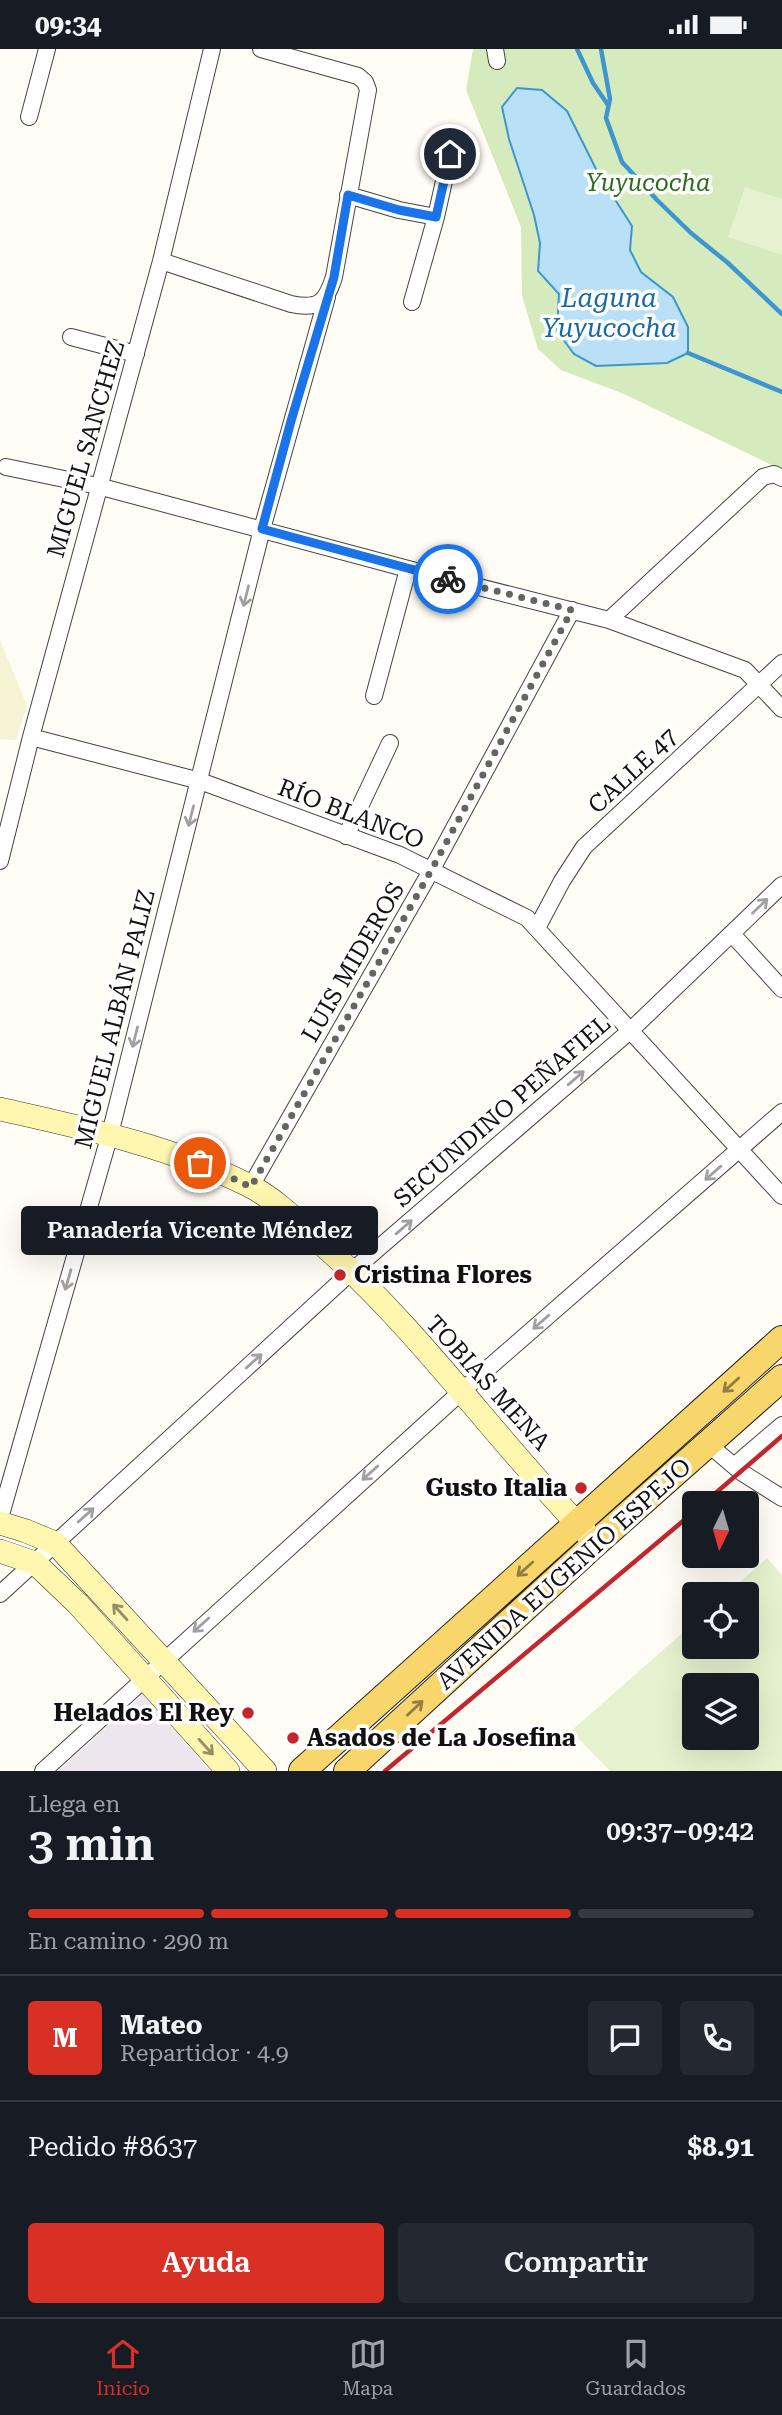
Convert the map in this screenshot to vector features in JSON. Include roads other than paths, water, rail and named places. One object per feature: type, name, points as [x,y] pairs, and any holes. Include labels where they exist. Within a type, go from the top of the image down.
[{"type":"main road","name":"AVENIDA EUGENIO ESPEJO","points":[[302,1771],[782,1339]]},
{"type":"main road","name":"AVENIDA EUGENIO ESPEJO","points":[[347,1771],[596,1543],[782,1378]]},
{"type":"street","points":[[29,117],[47,49]]},
{"type":"street","name":"MIGUEL SANCHEZ","points":[[0,861],[30,737],[161,261],[212,49]]},
{"type":"street","name":"MIGUEL ALBÁN PALIZ","points":[[0,1520],[110,1134],[262,529],[334,277],[368,90],[365,82],[358,76],[261,49]]},
{"type":"street","points":[[412,302],[436,217],[450,154]]},
{"type":"street","points":[[348,195],[399,210],[436,217]]},
{"type":"street","points":[[161,261],[303,307],[316,305],[327,297]]},
{"type":"street","points":[[71,337],[136,353]]},
{"type":"street","points":[[6,467],[98,486],[609,620],[745,670],[782,709]]},
{"type":"street","points":[[609,620],[763,477],[774,474],[782,478]]},
{"type":"street","points":[[374,696],[408,569]]},
{"type":"street","name":"LUIS MIDEROS","points":[[251,1187],[432,869],[572,610]]},
{"type":"street","name":"CALLE 47","points":[[537,928],[584,847],[782,663]]},
{"type":"street","name":"RÍO BLANCO","points":[[30,737],[200,781],[432,869],[527,918],[782,1196]]},
{"type":"street","points":[[346,836],[390,743]]},
{"type":"street","name":"SECUNDINO PEÑAFIEL","points":[[0,1594],[352,1271],[631,1030],[782,885]]},
{"type":"street","points":[[732,934],[782,989]]},
{"type":"street","name":"TOBIAS MENA","points":[[0,1108],[110,1134],[200,1163],[251,1187],[291,1217],[352,1271],[596,1543]]},
{"type":"street","points":[[43,1771],[462,1391],[782,1112]]},
{"type":"street","points":[[734,1466],[782,1425]]},
{"type":"street","points":[[708,1444],[734,1466],[782,1498]]},
{"type":"street","points":[[0,1520],[55,1543],[265,1771]]},
{"type":"street","points":[[0,1551],[35,1563],[78,1604],[228,1771]]},
{"type":"water","name":"Laguna Yuyucocha","points":[[517,88],[542,90],[567,111],[598,173],[632,226],[630,250],[641,272],[673,297],[688,327],[688,353],[667,363],[596,366],[574,354],[557,331],[559,294],[538,271],[540,243],[534,215],[509,139],[502,107]]},
{"type":"waterway","points":[[577,49],[593,83],[608,105]]},
{"type":"waterway","points":[[601,49],[610,99],[606,118],[622,162],[691,233],[728,263],[782,314]]},
{"type":"waterway","points":[[688,353],[782,392]]},
{"type":"railway","points":[[718,1491],[782,1436]]},
{"type":"railway","points":[[385,1771],[682,1522]]},
{"type":"place","name":"Panadería Vicente Méndez","points":[[200,1163]]},
{"type":"place","name":"Cristina Flores","points":[[340,1275]]},
{"type":"place","name":"Gusto Italia","points":[[581,1488]]},
{"type":"place","name":"Helados El Rey","points":[[248,1713]]},
{"type":"place","name":"Asados de La Josefina","points":[[293,1738]]},
{"type":"park label","name":"Yuyucocha","points":[[648,183]]}]
